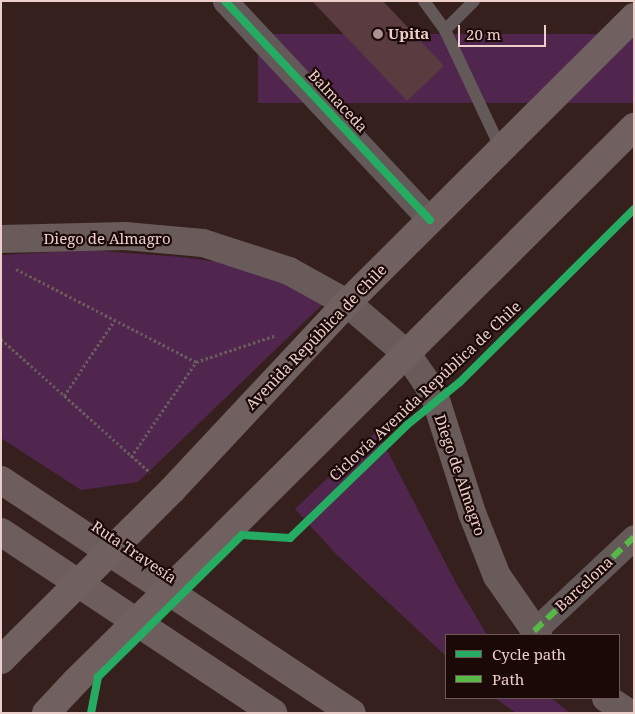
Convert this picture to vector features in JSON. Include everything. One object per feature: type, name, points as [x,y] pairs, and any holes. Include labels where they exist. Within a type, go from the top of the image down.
[{"type":"highway","name":"Ruta Travesía","points":[[1,480],[352,713]]},
{"type":"highway","points":[[1,532],[274,713]]},
{"type":"main road","name":"Avenida República de Chile","points":[[1,660],[172,490],[347,303],[634,17]]},
{"type":"main road","points":[[46,713],[634,127]]},
{"type":"main road","name":"Diego de Almagro","points":[[1,240],[135,236],[203,243],[289,271],[347,303],[406,353],[435,397],[472,513],[497,576],[536,633]]},
{"type":"main road","points":[[608,699],[629,713]]},
{"type":"street","name":"Balmaceda","points":[[225,1],[430,220]]},
{"type":"street","name":"Barcelona","points":[[536,633],[634,536]]},
{"type":"lane","points":[[424,1],[445,30],[502,149]]},
{"type":"lane","points":[[445,30],[474,1]]},
{"type":"path","points":[[13,267],[196,362]]},
{"type":"path","points":[[64,396],[114,321]]},
{"type":"path","points":[[131,457],[196,362],[279,334]]},
{"type":"path","points":[[1,339],[131,457],[172,490]]},
{"type":"shaded area","points":[[258,34],[634,34],[634,103],[258,103]]},
{"type":"shaded area","points":[[87,250],[181,257],[270,269],[325,302],[138,482],[81,490],[1,438],[1,255]]},
{"type":"shaded area","points":[[377,431],[456,583],[486,634],[445,634],[445,655],[336,554],[295,509]]},
{"type":"shaded area","points":[[496,699],[552,699],[570,713],[516,713]]},
{"type":"building","name":"Upita","points":[[312,1],[383,1],[444,66],[407,101]]},
{"type":"marked path","points":[[534,631],[634,537]]},
{"type":"cycle path","points":[[225,1],[430,220]]},
{"type":"cycle path","name":"Ciclovía Avenida República de Chile","points":[[91,713],[98,677],[242,535],[290,538],[407,425],[460,382],[634,209]]},
{"type":"place","name":"Upita","points":[[378,34]]}]
